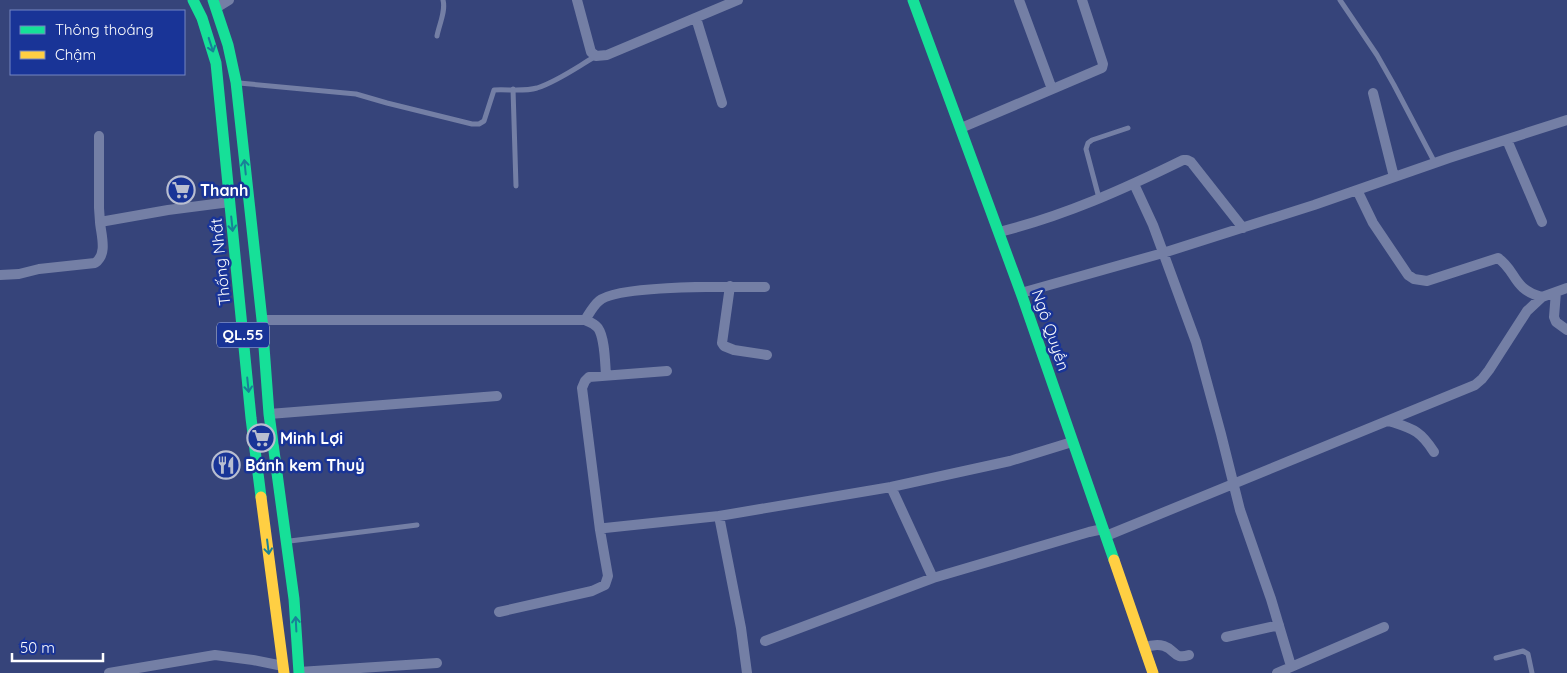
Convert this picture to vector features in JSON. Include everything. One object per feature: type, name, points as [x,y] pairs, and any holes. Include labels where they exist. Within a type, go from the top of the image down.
[{"type":"main road","name":"Thống Nhất","points":[[193,0],[202,18],[216,63],[251,418],[284,669]]},
{"type":"main road","name":"Ngô Quyền","points":[[913,0],[1021,293],[1153,673]]},
{"type":"main road","name":"QL.55","points":[[214,4],[228,45],[236,82],[262,320],[269,414],[294,599],[299,672]]},
{"type":"main road","points":[[238,278],[256,276]]},
{"type":"main road","points":[[282,649],[297,648]]},
{"type":"street","points":[[214,4],[230,0]]},
{"type":"street","points":[[578,0],[591,52],[596,56],[608,55],[738,0]]},
{"type":"street","points":[[1020,0],[1052,89]]},
{"type":"street","points":[[960,128],[1102,68],[1103,64],[1082,0]]},
{"type":"street","points":[[696,18],[722,103]]},
{"type":"street","points":[[1373,93],[1394,177]]},
{"type":"street","points":[[1021,293],[1163,253],[1242,228],[1567,120]]},
{"type":"street","points":[[0,275],[19,274],[39,269],[94,262],[102,256],[98,208],[100,136]]},
{"type":"street","points":[[1507,140],[1542,222]]},
{"type":"street","points":[[999,232],[1055,216],[1134,184],[1183,160],[1192,162],[1242,228]]},
{"type":"street","points":[[1134,184],[1153,225],[1196,342],[1240,510],[1291,666]]},
{"type":"street","points":[[1356,190],[1373,223],[1408,275],[1414,280],[1427,281],[1498,258],[1503,261],[1520,286],[1526,291],[1542,297]]},
{"type":"street","points":[[100,222],[230,202]]},
{"type":"street","points":[[585,320],[599,301],[609,296],[629,291],[730,286],[765,287]]},
{"type":"street","points":[[730,286],[722,343],[724,346],[734,350],[767,355]]},
{"type":"street","points":[[765,641],[933,578],[1089,532],[1104,532],[1205,496],[1462,391],[1475,385],[1482,379],[1526,312],[1542,297],[1567,288]]},
{"type":"street","points":[[1556,292],[1554,317],[1556,322],[1567,330]]},
{"type":"street","points":[[262,320],[585,320],[594,324],[600,330],[606,375]]},
{"type":"street","points":[[499,612],[592,591],[605,585],[608,576],[600,530],[582,388],[589,377],[667,370]]},
{"type":"street","points":[[269,414],[497,396]]},
{"type":"street","points":[[1389,420],[1418,432],[1424,437],[1434,452]]},
{"type":"street","points":[[600,530],[719,516],[891,487],[1010,461],[1072,442]]},
{"type":"street","points":[[891,487],[933,578]]},
{"type":"street","points":[[719,516],[741,628],[747,673]]},
{"type":"street","points":[[1226,637],[1279,625]]},
{"type":"street","points":[[1277,673],[1384,627]]},
{"type":"street","points":[[1144,648],[1158,645],[1169,648],[1176,655],[1184,656],[1190,654]]},
{"type":"street","points":[[109,673],[215,655],[253,660],[284,669]]},
{"type":"street","points":[[299,672],[437,663]]},
{"type":"lane","points":[[437,36],[444,11],[443,0]]},
{"type":"lane","points":[[1340,0],[1390,78],[1435,163]]},
{"type":"lane","points":[[236,82],[356,94],[472,124],[479,124],[484,121],[494,90],[536,88],[553,81],[596,56]]},
{"type":"lane","points":[[513,89],[516,186]]},
{"type":"lane","points":[[1099,198],[1086,149],[1088,143],[1128,128]]},
{"type":"lane","points":[[287,541],[417,525]]},
{"type":"lane","points":[[1496,658],[1523,652],[1528,654],[1532,673]]},
{"type":"traffic: fast","points":[[193,0],[202,18],[216,63],[251,418],[261,497]]},
{"type":"traffic: fast","points":[[213,0],[228,45],[236,82],[262,320],[269,414],[294,599],[299,673]]},
{"type":"traffic: fast","points":[[913,0],[1021,293],[1114,560]]},
{"type":"traffic: slow","points":[[261,497],[284,673]]},
{"type":"traffic: slow","points":[[1114,560],[1153,673]]},
{"type":"place","name":"Thanh","points":[[181,190]]},
{"type":"place","name":"Minh Lợi","points":[[261,438]]},
{"type":"place","name":"Bánh kem Thuỷ","points":[[226,465]]}]
